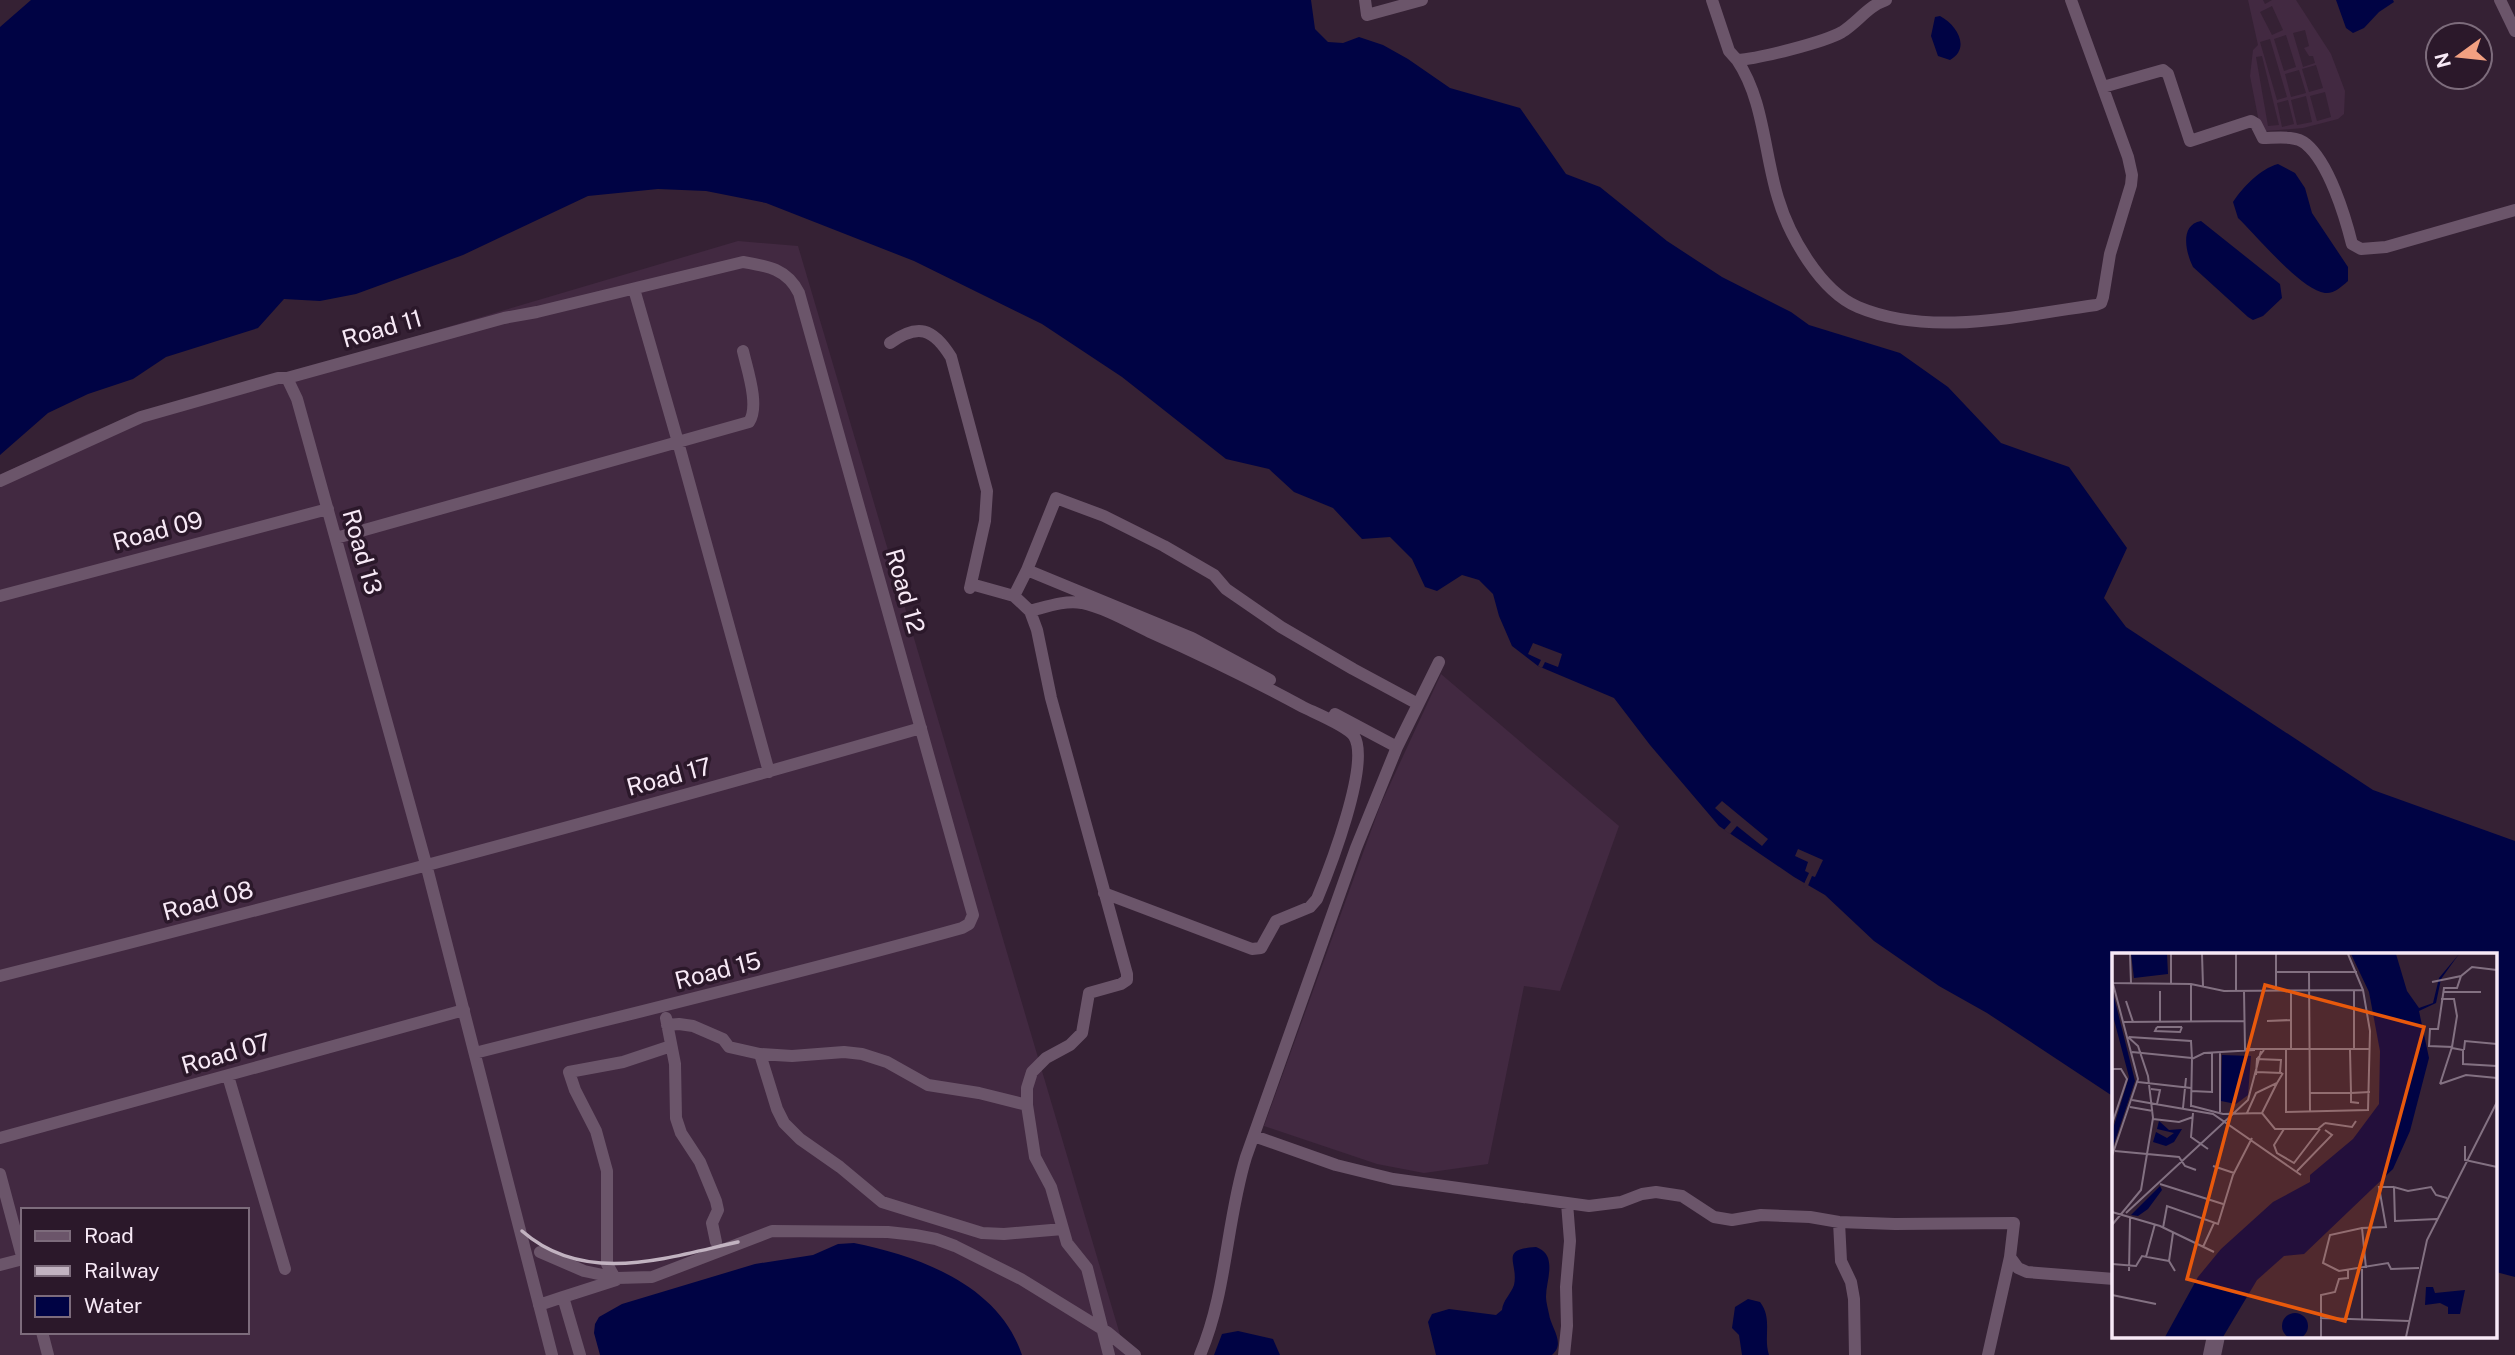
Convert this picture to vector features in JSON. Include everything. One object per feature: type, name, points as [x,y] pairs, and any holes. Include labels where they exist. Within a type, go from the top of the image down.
[{"type":"street","points":[[1365,0],[1367,15],[1422,0]]},
{"type":"street","points":[[1712,0],[1728,51],[1737,60],[1751,88],[1778,198],[1804,255],[1836,291],[1856,306],[1887,315],[1923,320],[1972,321],[2101,303],[2110,254],[2132,175],[2129,157],[2071,0]]},
{"type":"street","points":[[1737,60],[1757,57],[1840,33],[1878,3],[1886,0]]},
{"type":"street","points":[[2500,0],[2515,31]]},
{"type":"street","points":[[2103,87],[2163,70],[2168,74],[2190,141],[2251,121],[2256,124],[2263,138],[2295,139],[2306,144],[2330,178],[2352,244],[2361,249],[2386,247],[2515,210]]},
{"type":"street","name":"Road 11","points":[[0,481],[141,418],[491,321],[743,262],[786,274]]},
{"type":"street","name":"Road 12","points":[[786,274],[799,293],[973,915],[969,924]]},
{"type":"street","points":[[634,289],[769,772]]},
{"type":"street","points":[[890,343],[905,332],[920,330],[941,342],[951,357],[987,491],[985,521],[971,586],[1014,596],[1030,611],[1037,630],[1051,698],[1127,974],[1121,985],[1089,993],[1082,1033],[1070,1045],[1046,1058],[1032,1072],[1027,1088],[1035,1157],[1051,1186],[1072,1251],[1087,1268],[1109,1355]]},
{"type":"street","points":[[336,538],[748,422],[752,416],[753,395],[743,351]]},
{"type":"street","name":"Road 13","points":[[287,378],[297,399],[426,864],[552,1355]]},
{"type":"street","points":[[1014,596],[1056,498],[1104,516],[1214,575],[1226,589],[1280,627],[1418,704]]},
{"type":"street","name":"Road 09","points":[[0,596],[328,509]]},
{"type":"street","points":[[1027,570],[1192,638],[1397,747]]},
{"type":"street","points":[[1030,611],[1070,602],[1083,604],[1125,620],[1253,680],[1339,726],[1353,735],[1357,748],[1357,775],[1317,899],[1310,907],[1276,920],[1261,948],[1252,949],[1104,893]]},
{"type":"street","points":[[1199,1355],[1206,1341],[1218,1295],[1235,1191],[1254,1136],[1342,886],[1397,747],[1439,662]]},
{"type":"street","name":"Road 17","points":[[426,864],[769,772],[921,728]]},
{"type":"street","name":"Road 08","points":[[0,976],[426,864]]},
{"type":"street","name":"Road 15","points":[[475,1053],[809,970],[969,924]]},
{"type":"street","points":[[663,1006],[675,1064],[676,1118],[681,1133],[705,1172],[716,1201],[718,1210],[712,1223],[716,1242]]},
{"type":"street","name":"Road 07","points":[[0,1138],[464,1010]]},
{"type":"street","points":[[667,1025],[693,1026],[723,1039],[729,1047],[760,1054],[862,1054],[887,1062],[928,1085],[979,1093],[1027,1105]]},
{"type":"street","points":[[539,1304],[616,1279],[607,1264],[607,1171],[596,1130],[575,1090],[569,1072],[623,1062],[671,1046]]},
{"type":"street","points":[[760,1054],[776,1108],[784,1123],[800,1139],[840,1167],[882,1202],[982,1234],[1063,1228]]},
{"type":"street","points":[[228,1076],[285,1269]]},
{"type":"street","points":[[1254,1136],[1336,1165],[1393,1179],[1567,1203],[1603,1206],[1656,1192],[1682,1196],[1714,1217],[1732,1220],[1761,1215],[1810,1216],[1839,1222],[2014,1223],[2010,1257],[1988,1355]]},
{"type":"street","points":[[0,1174],[21,1252]]},
{"type":"street","points":[[1564,1355],[1570,1241],[1567,1203]]},
{"type":"street","points":[[1839,1222],[1840,1261],[1851,1282],[1854,1299],[1855,1355]]},
{"type":"street","points":[[540,1252],[584,1270],[617,1278],[652,1277],[772,1231],[827,1230],[915,1235],[955,1246],[1021,1279],[1103,1330],[1135,1355]]},
{"type":"street","points":[[2010,1257],[2018,1268],[2027,1272],[2112,1279]]},
{"type":"street","points":[[0,1265],[21,1260]]},
{"type":"street","points":[[563,1297],[580,1355]]},
{"type":"street","points":[[43,1334],[48,1355]]},
{"type":"shaded area","points":[[2248,0],[2263,0],[2265,4],[2272,0],[2296,0],[2331,54],[2345,91],[2344,114],[2338,119],[2303,128],[2266,131],[2259,122],[2250,76],[2253,50],[2258,45]],"holes":[[[2272,6],[2283,30],[2272,35],[2260,12]],[[2305,30],[2309,46],[2304,48],[2309,56],[2313,56],[2315,63],[2303,67],[2293,33]],[[2286,35],[2296,67],[2284,71],[2274,39]],[[2270,39],[2287,97],[2277,100],[2260,42]],[[2262,56],[2279,125],[2268,126],[2256,57]],[[2316,65],[2323,88],[2309,92],[2302,69]],[[2299,70],[2306,93],[2291,97],[2285,74]],[[2325,92],[2331,117],[2317,121],[2310,96]],[[2306,96],[2312,122],[2297,125],[2291,100]],[[2288,100],[2294,124],[2282,127],[2277,103]]]},
{"type":"shaded area","points":[[738,241],[798,246],[1126,1355],[0,1355],[0,475],[89,433]]},
{"type":"shaded area","points":[[1441,674],[1619,826],[1560,991],[1524,986],[1488,1164],[1424,1173],[1377,1164],[1264,1126],[1380,806]]},
{"type":"water","points":[[31,0],[1311,0],[1315,29],[1328,42],[1343,43],[1359,37],[1383,45],[1450,88],[1520,108],[1566,174],[1600,187],[1667,241],[1722,277],[1791,312],[1809,325],[1900,353],[1948,387],[2001,443],[2069,467],[2127,548],[2104,598],[2126,627],[2373,790],[2515,841],[2515,1277],[2498,1273],[2498,953],[2112,953],[2112,1096],[1987,1013],[1939,986],[1874,941],[1825,895],[1719,826],[1614,698],[1538,666],[1512,646],[1493,594],[1479,580],[1462,575],[1437,591],[1425,587],[1412,559],[1390,537],[1362,539],[1333,508],[1294,492],[1269,469],[1226,459],[1122,377],[1042,324],[914,261],[766,203],[706,191],[658,189],[588,196],[463,255],[356,294],[320,301],[284,299],[258,328],[166,357],[133,379],[88,394],[48,413],[0,455],[0,27]]},
{"type":"water","points":[[2336,0],[2394,2],[2379,12],[2364,28],[2353,33],[2346,28]]},
{"type":"water","points":[[1940,16],[1952,25],[1961,43],[1960,49],[1950,60],[1938,56],[1931,36],[1935,17]]},
{"type":"water","points":[[2278,164],[2295,173],[2305,188],[2312,213],[2348,267],[2348,281],[2334,291],[2325,293],[2304,283],[2238,218],[2233,202],[2237,196],[2258,174]]},
{"type":"water","points":[[2201,221],[2280,284],[2282,298],[2263,316],[2253,320],[2248,317],[2193,267],[2188,254],[2187,234],[2189,228]]},
{"type":"water","points":[[854,1243],[930,1266],[976,1292],[995,1310],[1011,1331],[1022,1355],[600,1355],[594,1333],[595,1324],[599,1317],[622,1304],[755,1264],[813,1255],[838,1244]]},
{"type":"water","points":[[1536,1247],[1546,1254],[1549,1263],[1546,1299],[1558,1340],[1558,1346],[1552,1355],[1436,1355],[1428,1322],[1432,1314],[1449,1309],[1496,1315],[1502,1310],[1514,1285],[1514,1254],[1524,1248]]},
{"type":"water","points":[[1748,1299],[1760,1302],[1764,1308],[1769,1355],[1742,1355],[1739,1335],[1732,1328],[1735,1307]]},
{"type":"water","points":[[1238,1331],[1273,1339],[1280,1355],[1214,1355],[1222,1334]]},
{"type":"pier","points":[[1533,643],[1562,654],[1558,667],[1545,662],[1542,668],[1538,666],[1541,660],[1528,654]]},
{"type":"pier","points":[[1722,801],[1768,839],[1762,846],[1737,826],[1730,834],[1724,830],[1731,822],[1715,808]]},
{"type":"pier","points":[[1798,849],[1823,860],[1807,888],[1803,886],[1809,873],[1805,871],[1808,862],[1795,856]]},
{"type":"railway","points":[[522,1231],[546,1248],[572,1258],[599,1263],[655,1260],[738,1242]]}]
